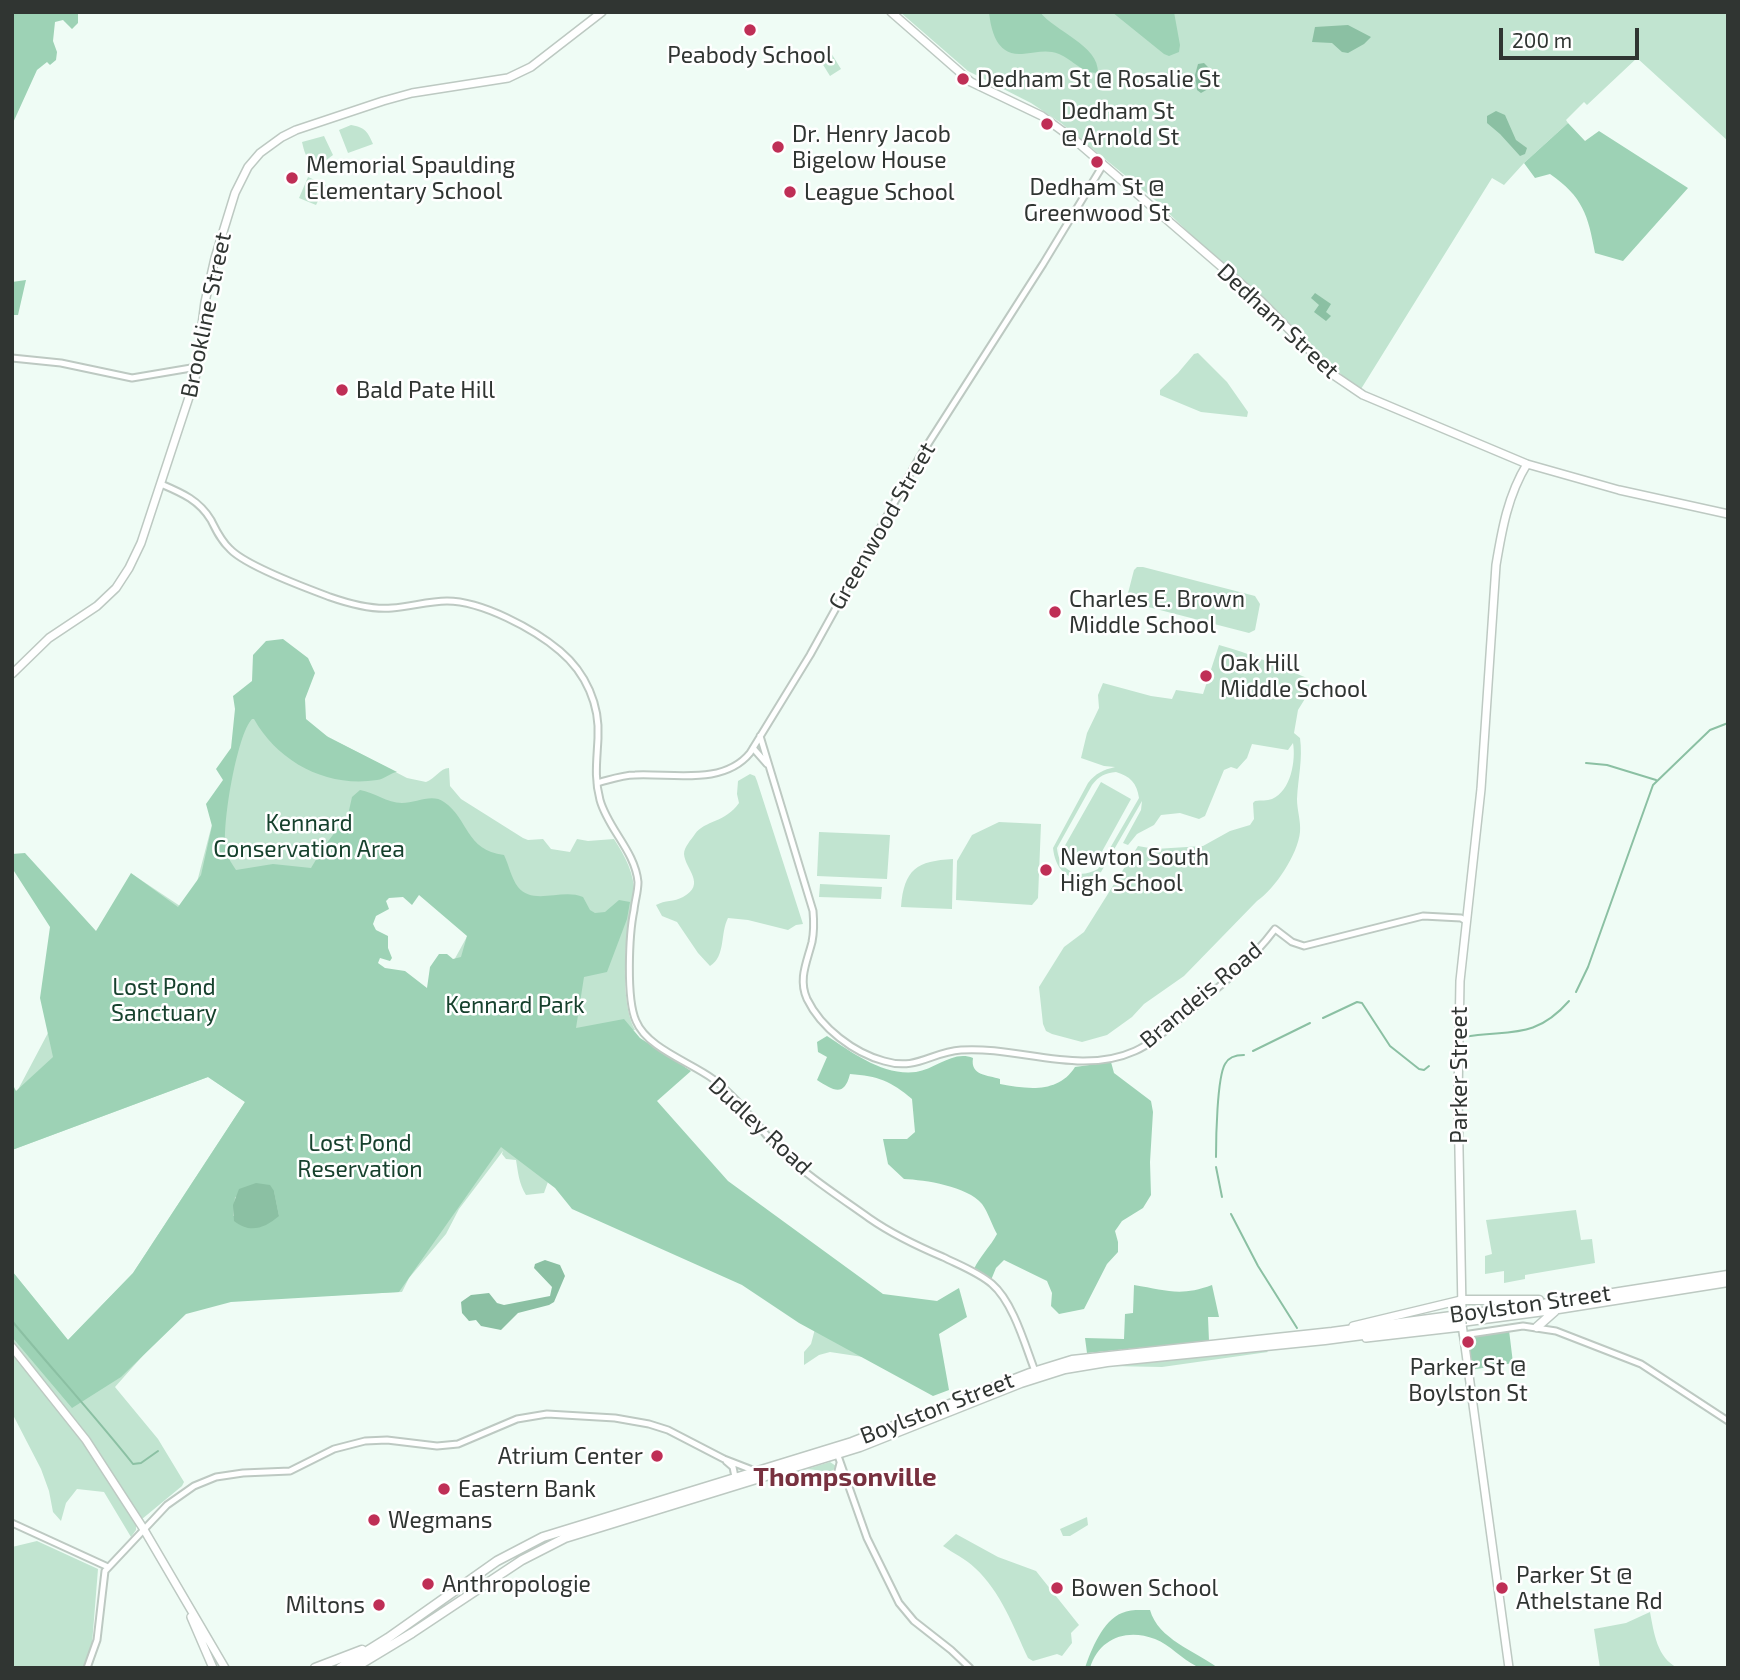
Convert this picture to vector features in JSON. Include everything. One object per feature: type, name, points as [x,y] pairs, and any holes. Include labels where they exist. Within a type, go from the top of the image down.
[{"type":"highway","name":"Boylston Street","points":[[354,1668],[487,1567],[530,1543],[563,1529],[755,1471],[838,1454],[1035,1371],[1064,1362],[1097,1356],[1333,1335],[1728,1275]]},
{"type":"highway","name":"Boylston Street","points":[[340,1668],[378,1649],[516,1564],[565,1538],[838,1454],[1065,1368],[1557,1309],[1728,1282]]},
{"type":"highway","points":[[1461,1300],[1566,1301]]},
{"type":"highway","points":[[1537,1326],[1557,1309]]},
{"type":"highway","points":[[315,1668],[337,1658],[378,1649]]},
{"type":"highway","points":[[361,1668],[378,1649]]},
{"type":"main road","name":"Brookline Street","points":[[12,674],[49,638],[97,606],[116,588],[141,543],[197,367],[205,302],[215,258],[235,193],[248,167],[260,153],[296,130],[363,107],[412,93],[508,78],[521,72],[602,12]]},
{"type":"main road","name":"Dedham Street","points":[[891,12],[971,82],[1042,116],[1103,165],[1261,302],[1343,382],[1374,401],[1527,464],[1619,490],[1728,514]]},
{"type":"main road","name":"Parker Street","points":[[1509,1668],[1462,1329],[1458,1098],[1460,981],[1481,789],[1496,565],[1515,483],[1516,460]]},
{"type":"main road","name":"Parker Street","points":[[1515,483],[1527,464]]},
{"type":"main road","name":"Boylston Street","points":[[1333,1335],[1461,1300]]},
{"type":"main road","name":"Boylston Street","points":[[1333,1335],[1393,1336],[1462,1329]]},
{"type":"main road","points":[[12,1347],[86,1440],[143,1528],[225,1668]]},
{"type":"main road","points":[[186,1605],[213,1668]]},
{"type":"street","name":"Greenwood Street","points":[[597,783],[633,775],[717,773],[740,763],[753,748],[810,655],[919,458],[1103,165]]},
{"type":"street","points":[[12,358],[61,363],[132,378],[197,367]]},
{"type":"street","name":"Dudley Road","points":[[161,484],[186,495],[201,506],[221,540],[239,557],[303,586],[350,604],[375,608],[389,609],[434,601],[466,603],[500,614],[553,646],[569,660],[594,701],[598,728],[595,769],[602,806],[631,858],[637,876],[632,932],[631,994],[634,1016],[641,1030],[662,1048],[713,1079],[796,1164],[864,1214],[898,1236],[978,1274],[992,1284],[1011,1311],[1035,1371]]},
{"type":"street","name":"Brandeis Road","points":[[760,736],[813,911],[813,935],[803,979],[807,998],[838,1036],[859,1051],[881,1061],[909,1065],[961,1050],[1084,1060],[1122,1056],[1143,1046],[1188,1012],[1238,970],[1275,929],[1292,942],[1304,946],[1423,916],[1461,918],[1466,921]]},
{"type":"street","name":"Brandeis Road","points":[[753,748],[767,765]]},
{"type":"street","points":[[1537,1326],[1641,1364],[1728,1421]]},
{"type":"street","name":"Boylston Street","points":[[1462,1329],[1537,1326]]},
{"type":"street","points":[[87,1668],[97,1640],[104,1577],[108,1567],[143,1528],[175,1499],[206,1480],[243,1473],[295,1470],[334,1449],[359,1441],[451,1445],[474,1439],[522,1418],[547,1413],[615,1418],[649,1424],[668,1430],[724,1459],[755,1471]]},
{"type":"street","points":[[829,1478],[839,1473],[838,1454]]},
{"type":"street","points":[[838,1454],[869,1541],[902,1606],[914,1621],[970,1668]]},
{"type":"street","points":[[724,1459],[733,1466],[735,1477]]},
{"type":"street","points":[[12,1523],[108,1567]]},
{"type":"green space","points":[[12,12],[78,12],[78,23],[72,29],[63,20],[55,22],[53,41],[57,52],[56,60],[50,65],[47,62],[37,70],[12,125]]},
{"type":"green space","points":[[900,12],[1728,12],[1728,141],[1637,58],[1587,105],[1584,102],[1566,120],[1568,123],[1504,185],[1492,178],[1361,389],[1346,379],[1271,305],[1215,258],[1155,200],[1061,123],[1031,103],[968,71]]},
{"type":"green space","points":[[989,12],[1040,12],[1084,46],[1096,63],[1098,73],[1087,71],[1054,53],[1013,54],[1007,51],[997,41]]},
{"type":"green space","points":[[1112,12],[1174,12],[1179,52],[1169,56],[1164,54]]},
{"type":"green space","points":[[828,48],[841,69],[830,76],[817,55]]},
{"type":"green space","points":[[1568,123],[1585,141],[1599,131],[1688,188],[1623,261],[1595,253],[1590,228],[1577,199],[1550,174],[1535,178],[1524,163]]},
{"type":"green space","points":[[351,125],[365,131],[373,144],[348,153],[339,130]]},
{"type":"green space","points":[[324,136],[333,155],[321,164],[313,162],[307,157],[302,142]]},
{"type":"green space","points":[[308,177],[326,185],[316,205],[299,198]]},
{"type":"green space","points":[[26,280],[18,315],[12,315],[12,282]]},
{"type":"green space","points":[[1198,353],[1227,382],[1248,412],[1247,417],[1201,412],[1160,395],[1160,390]]},
{"type":"green space","points":[[1137,567],[1255,596],[1260,604],[1255,630],[1249,633],[1129,602],[1127,597]]},
{"type":"green space","points":[[283,639],[308,658],[315,673],[305,699],[306,719],[328,737],[397,772],[380,779],[358,781],[322,776],[306,769],[276,748],[252,719],[246,728],[236,761],[226,823],[226,851],[236,870],[273,864],[311,868],[348,815],[352,797],[360,790],[396,803],[429,798],[444,802],[474,841],[491,852],[504,855],[518,887],[524,893],[583,897],[590,910],[595,913],[605,912],[619,900],[630,902],[627,919],[607,972],[584,977],[576,1028],[624,1019],[640,1038],[691,1071],[657,1101],[728,1181],[883,1294],[937,1301],[959,1288],[967,1317],[939,1334],[949,1390],[933,1396],[799,1323],[742,1285],[572,1209],[555,1188],[501,1147],[399,1292],[231,1302],[186,1314],[121,1377],[72,1408],[12,1337],[12,1271],[68,1340],[133,1273],[245,1102],[208,1077],[12,1150],[12,1083],[16,1091],[53,1057],[40,998],[50,927],[12,868],[12,854],[25,853],[96,931],[131,873],[178,907],[201,875],[212,826],[206,804],[223,780],[216,769],[231,748],[235,709],[233,696],[252,681],[253,655],[266,641]],"holes":[[[419,895],[467,936],[461,957],[453,959],[447,954],[439,954],[430,967],[427,988],[405,971],[385,968],[378,963],[380,958],[390,961],[392,958],[388,948],[388,936],[376,930],[373,924],[376,916],[389,909],[386,901],[389,898],[403,897],[412,905]],[[274,1191],[279,1216],[233,1216],[235,1197]]]},
{"type":"green space","points":[[1219,645],[1307,678],[1311,689],[1298,710],[1294,733],[1300,738],[1301,753],[1297,799],[1300,832],[1295,850],[1285,870],[1271,888],[1184,976],[1144,1004],[1132,1017],[1107,1035],[1082,1042],[1052,1034],[1046,1031],[1043,1024],[1039,987],[1064,947],[1084,932],[1138,846],[1155,849],[1203,846],[1230,831],[1250,825],[1254,819],[1253,803],[1272,799],[1288,782],[1293,766],[1293,743],[1288,750],[1252,744],[1247,758],[1237,769],[1231,767],[1224,770],[1205,816],[1199,819],[1180,813],[1161,815],[1154,825],[1137,834],[1128,845],[1123,843],[1141,810],[1142,801],[1101,872],[1076,878],[1063,872],[1058,866],[1053,848],[1088,783],[1100,772],[1115,767],[1081,758],[1087,733],[1099,708],[1098,695],[1103,683],[1172,699],[1176,690],[1203,694]],"holes":[[[1105,774],[1121,774],[1135,784],[1139,798],[1098,869],[1083,874],[1071,871],[1061,863],[1057,848],[1092,785]]]},
{"type":"green space","points":[[246,694],[407,778],[426,782],[449,768],[450,786],[461,799],[523,838],[543,839],[551,849],[570,852],[577,839],[614,839],[628,866],[634,887],[625,972],[627,1004],[635,1030],[629,1031],[639,1073],[660,1050],[685,1067],[549,1179],[544,1193],[526,1195],[520,1182],[516,1160],[506,1159],[503,1151],[459,1209],[446,1234],[409,1278],[402,1292],[219,1301],[184,1313],[115,1387],[158,1439],[184,1482],[136,1524],[136,1530],[131,1537],[104,1492],[77,1489],[66,1503],[61,1521],[53,1512],[41,1469],[12,1413],[12,1271],[68,1340],[133,1273],[245,1102],[208,1077],[12,1150],[12,1101],[132,874],[180,906],[197,882]],"holes":[[[394,878],[486,902],[436,993],[328,1004]]]},
{"type":"green space","points":[[750,774],[755,776],[757,781],[803,924],[788,930],[728,918],[721,950],[710,966],[677,922],[662,916],[656,905],[680,899],[690,892],[694,882],[685,860],[686,846],[699,829],[734,810],[739,803],[738,781]]},
{"type":"green space","points":[[1101,782],[1131,799],[1094,866],[1063,849]]},
{"type":"green space","points":[[999,822],[1041,824],[1038,898],[1032,905],[956,900],[957,861],[972,835]]},
{"type":"green space","points":[[819,832],[890,835],[887,879],[817,876]]},
{"type":"green space","points":[[953,859],[952,909],[901,907],[905,884],[915,870],[930,862]]},
{"type":"green space","points":[[820,884],[882,887],[881,899],[819,897]]},
{"type":"green space","points":[[827,1036],[880,1067],[916,1072],[951,1058],[966,1056],[973,1058],[977,1072],[1000,1079],[1000,1084],[1031,1088],[1060,1082],[1075,1067],[1111,1062],[1114,1073],[1151,1101],[1151,1195],[1143,1208],[1122,1221],[1115,1231],[1118,1252],[1107,1264],[1084,1309],[1059,1314],[1051,1306],[1052,1293],[1047,1281],[1004,1260],[996,1268],[991,1280],[974,1269],[997,1234],[984,1207],[975,1198],[956,1188],[904,1179],[888,1164],[883,1139],[907,1139],[915,1132],[912,1099],[884,1080],[869,1076],[850,1074],[845,1086],[837,1090],[817,1080],[827,1057],[818,1052],[817,1042]]},
{"type":"green space","points":[[1576,1210],[1581,1240],[1592,1239],[1595,1263],[1525,1275],[1525,1279],[1504,1283],[1504,1271],[1485,1274],[1485,1256],[1492,1254],[1486,1220]]},
{"type":"green space","points":[[1134,1285],[1182,1292],[1212,1285],[1219,1317],[1208,1317],[1209,1341],[1087,1353],[1085,1338],[1124,1339],[1125,1314],[1133,1313]]},
{"type":"green space","points":[[815,1329],[894,1374],[863,1357],[830,1352],[819,1355],[804,1365],[804,1352],[811,1344]]},
{"type":"green space","points":[[1509,1330],[1513,1363],[1470,1370],[1469,1340],[1475,1336]]},
{"type":"green space","points":[[1266,1350],[1268,1352],[1162,1367],[1108,1366]]},
{"type":"green space","points":[[830,1462],[836,1466],[832,1472],[807,1469]]},
{"type":"green space","points":[[1087,1517],[1088,1525],[1070,1536],[1063,1536],[1060,1529]]},
{"type":"green space","points":[[956,1534],[998,1557],[1036,1571],[1079,1625],[1071,1633],[1072,1643],[1062,1656],[1057,1654],[1033,1661],[1028,1658],[1006,1610],[984,1577],[943,1546]]},
{"type":"green space","points":[[37,1541],[98,1569],[92,1644],[83,1668],[12,1668],[12,1547]]},
{"type":"green space","points":[[1150,1610],[1154,1620],[1169,1637],[1218,1668],[1196,1666],[1155,1639],[1125,1635],[1107,1643],[1100,1649],[1090,1668],[1085,1668],[1094,1645],[1109,1622],[1125,1612]]},
{"type":"green space","points":[[1650,1612],[1661,1651],[1671,1664],[1678,1668],[1600,1668],[1594,1629],[1626,1623]]},
{"type":"shaded area","points":[[1348,25],[1371,37],[1348,53],[1342,52],[1332,43],[1312,42],[1315,27]]},
{"type":"shaded area","points":[[1204,63],[1210,69],[1211,79],[1208,89],[1201,93],[1197,90],[1195,75],[1198,64]]},
{"type":"shaded area","points":[[1496,111],[1505,115],[1516,140],[1527,148],[1525,154],[1520,156],[1487,123],[1487,116]]},
{"type":"shaded area","points":[[1315,293],[1331,304],[1326,312],[1331,316],[1326,321],[1314,312],[1319,305],[1311,298]]},
{"type":"shaded area","points":[[256,1183],[270,1185],[274,1191],[279,1216],[268,1224],[252,1228],[234,1221],[233,1205],[239,1189]]},
{"type":"shaded area","points":[[545,1260],[560,1265],[565,1276],[554,1302],[518,1313],[501,1330],[481,1326],[476,1320],[469,1321],[462,1313],[461,1302],[471,1295],[489,1293],[497,1303],[504,1305],[550,1296],[552,1287],[534,1268],[535,1264]]},
{"type":"waterway","points":[[1576,992],[1588,967],[1653,785],[1710,730],[1728,723]]},
{"type":"waterway","points":[[1586,763],[1607,765],[1656,780]]},
{"type":"waterway","points":[[1464,1037],[1532,1028],[1556,1014],[1569,1001]]},
{"type":"waterway","points":[[1323,1018],[1357,1002],[1362,1003],[1390,1046],[1419,1069],[1424,1070],[1429,1066]]},
{"type":"waterway","points":[[1253,1051],[1310,1023]]},
{"type":"waterway","points":[[1216,1157],[1222,1071],[1229,1059],[1244,1055]]},
{"type":"waterway","points":[[1216,1167],[1222,1197]]},
{"type":"waterway","points":[[1231,1214],[1258,1266],[1297,1328]]},
{"type":"waterway","points":[[12,1321],[133,1464],[141,1463],[158,1451]]},
{"type":"place","name":"Peabody School","points":[[750,30]]},
{"type":"place","name":"Dedham St @ Rosalie St","points":[[963,79]]},
{"type":"place","name":"Dedham St @ Arnold St","points":[[1047,124]]},
{"type":"place","name":"Dr. Henry Jacob Bigelow House","points":[[778,147]]},
{"type":"place","name":"Dedham St @ Greenwood St","points":[[1097,162]]},
{"type":"place","name":"Memorial Spaulding Elementary School","points":[[292,178]]},
{"type":"place","name":"League School","points":[[790,192]]},
{"type":"place","name":"Bald Pate Hill","points":[[342,390]]},
{"type":"place","name":"Charles E. Brown Middle School","points":[[1055,612]]},
{"type":"place","name":"Oak Hill Middle School","points":[[1206,676]]},
{"type":"place","name":"Newton South High School","points":[[1046,870]]},
{"type":"place","name":"Parker St @ Boylston St","points":[[1468,1342]]},
{"type":"place","name":"Atrium Center","points":[[657,1456]]},
{"type":"place","name":"Eastern Bank","points":[[444,1489]]},
{"type":"place","name":"Wegmans","points":[[374,1520]]},
{"type":"place","name":"Anthropologie","points":[[428,1584]]},
{"type":"place","name":"Bowen School","points":[[1057,1588]]},
{"type":"place","name":"Parker St @ Athelstane Rd","points":[[1502,1588]]},
{"type":"place","name":"Miltons","points":[[379,1605]]},
{"type":"district","name":"Thompsonville","points":[[845,1477]]},
{"type":"park label","name":"Kennard Conservation Area","points":[[309,836]]},
{"type":"park label","name":"Lost Pond Sanctuary","points":[[164,1000]]},
{"type":"park label","name":"Kennard Park","points":[[515,1005]]},
{"type":"park label","name":"Lost Pond Reservation","points":[[360,1156]]}]
